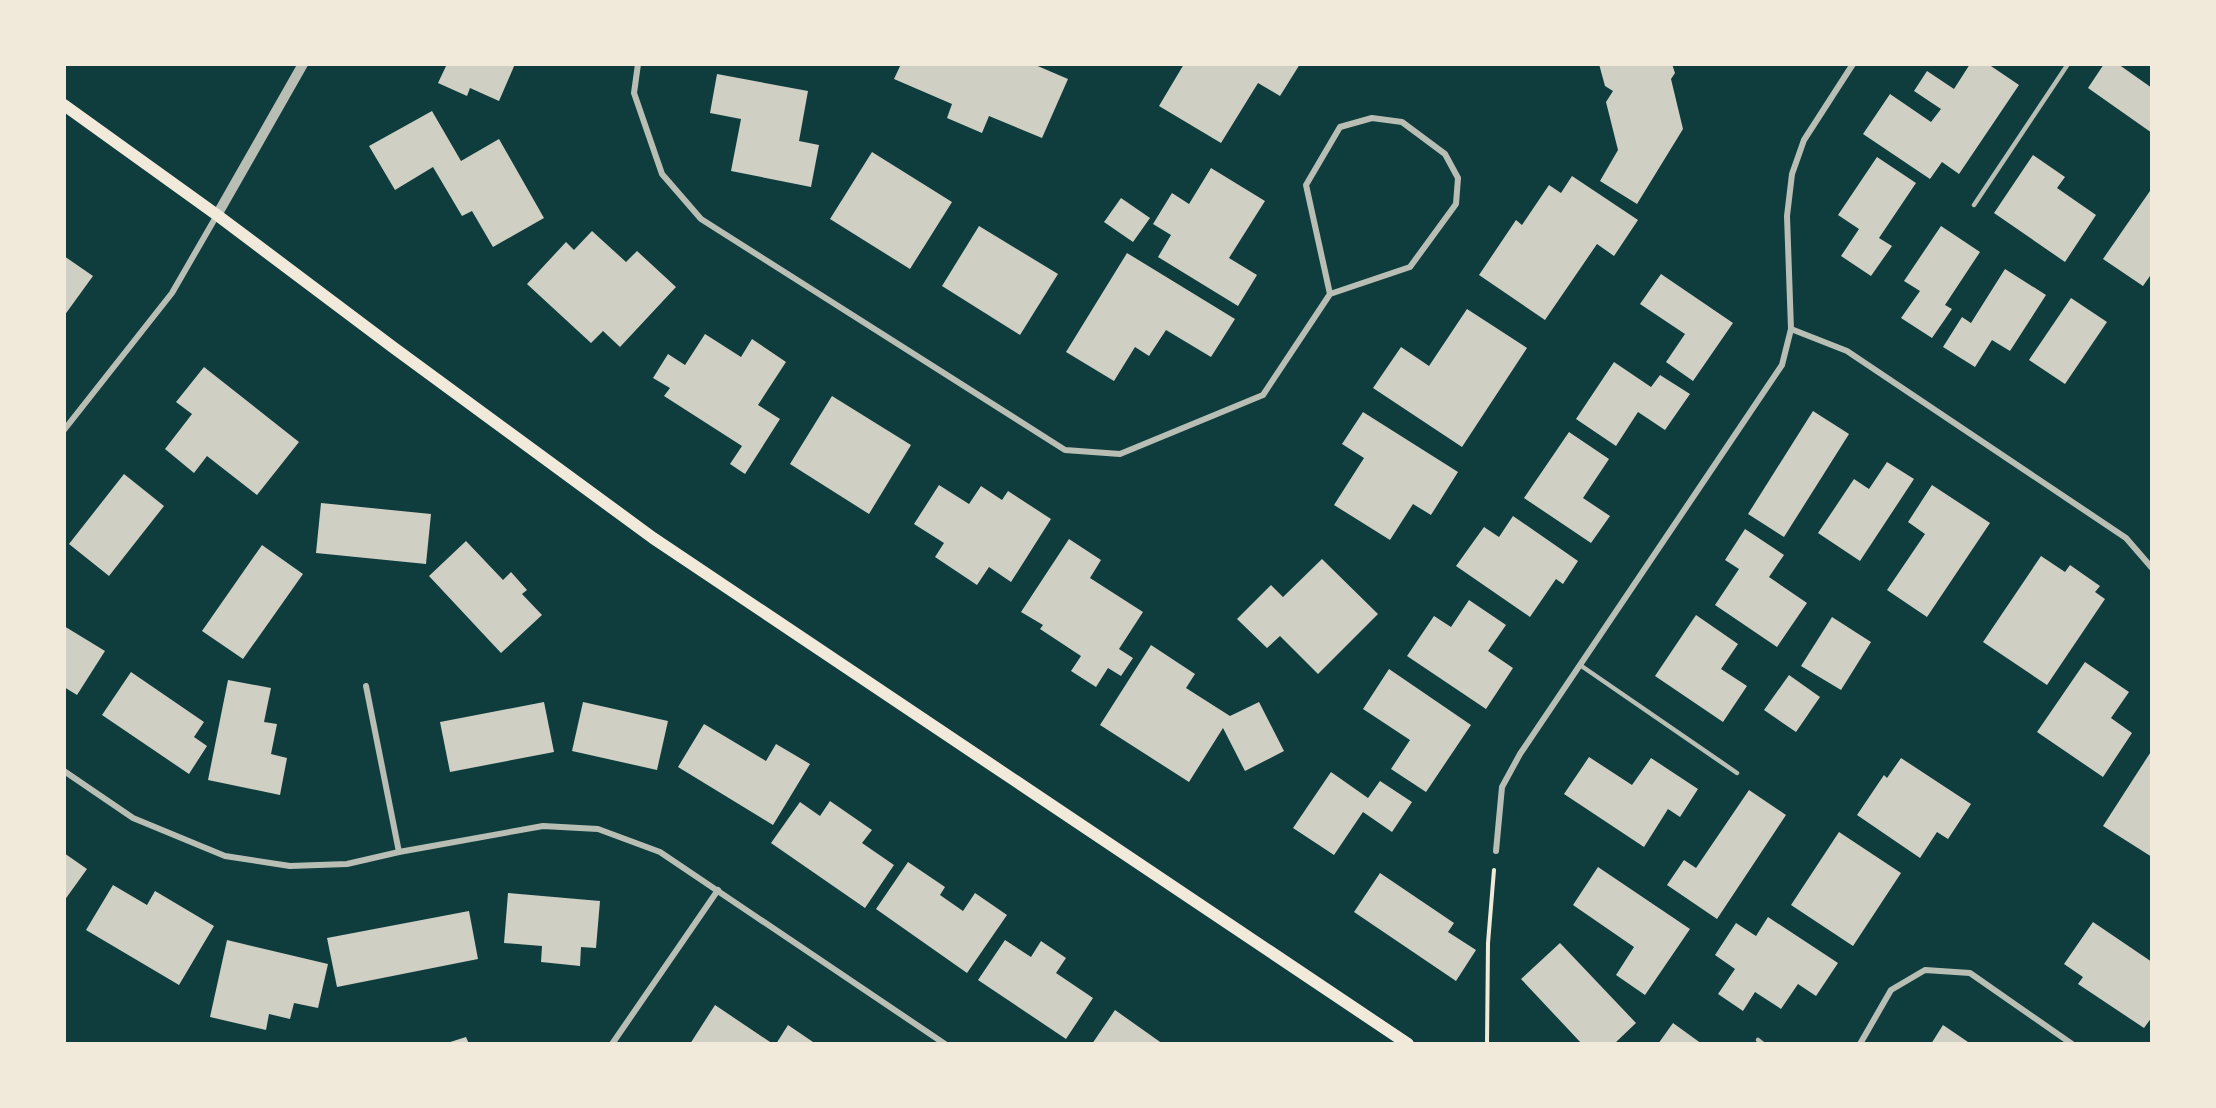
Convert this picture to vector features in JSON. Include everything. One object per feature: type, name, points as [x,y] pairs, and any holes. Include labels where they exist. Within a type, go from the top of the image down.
[{"type":"main road","points":[[64,105],[217,215],[653,538],[1407,1044]]},
{"type":"street","points":[[64,430],[172,293],[303,64]]},
{"type":"street","points":[[638,64],[634,93],[662,174],[701,219],[1065,450],[1120,454],[1263,395],[1330,294],[1410,267],[1456,204],[1458,178],[1444,154],[1402,122],[1372,118],[1341,127],[1306,185],[1330,294]]},
{"type":"street","points":[[1496,851],[1502,787],[1520,754],[1782,365],[1791,329],[1788,216],[1792,174],[1804,140],[1853,64]]},
{"type":"street","points":[[1791,329],[1847,351],[2126,538],[2151,568]]},
{"type":"street","points":[[366,686],[399,852]]},
{"type":"street","points":[[64,771],[133,818],[225,856],[290,866],[347,864],[399,852],[543,826],[598,829],[660,852],[945,1044]]},
{"type":"street","points":[[612,1044],[718,890]]},
{"type":"street","points":[[1860,1044],[1891,990],[1925,970],[1970,973],[2072,1044]]},
{"type":"lane","points":[[1974,205],[2068,64]]},
{"type":"lane","points":[[1580,665],[1737,773]]},
{"type":"path","points":[[1487,1044],[1488,943],[1496,851]]},
{"type":"building","points":[[447,64],[515,64],[499,101],[470,88],[467,96],[438,83]]},
{"type":"building","points":[[901,64],[1033,64],[1068,79],[1042,138],[989,116],[982,133],[947,118],[952,104],[894,79]]},
{"type":"building","points":[[1184,64],[1300,64],[1280,96],[1258,83],[1221,143],[1159,106]]},
{"type":"building","points":[[1599,64],[1672,64],[1675,73],[1671,79],[1683,129],[1637,204],[1600,181],[1618,150],[1606,102],[1613,91],[1605,86]]},
{"type":"building","points":[[1970,64],[1988,64],[2019,85],[1959,174],[1942,162],[1930,179],[1863,134],[1890,94],[1931,122],[1941,109],[1914,91],[1927,71],[1954,89]]},
{"type":"building","points":[[2104,64],[2118,64],[2152,88],[2152,133],[2088,88]]},
{"type":"building","points":[[717,74],[808,91],[799,141],[819,145],[811,187],[731,171],[741,119],[710,113]]},
{"type":"building","points":[[432,111],[461,161],[499,139],[544,218],[493,247],[472,211],[462,216],[433,167],[395,190],[369,146]]},
{"type":"building","points":[[872,152],[952,202],[910,269],[830,219]]},
{"type":"building","points":[[2033,155],[2065,177],[2057,188],[2096,215],[2065,262],[1994,213]]},
{"type":"building","points":[[1877,157],[1916,183],[1879,238],[1892,246],[1871,276],[1841,256],[1859,229],[1838,215]]},
{"type":"building","points":[[1211,168],[1265,201],[1229,258],[1257,275],[1238,306],[1158,257],[1171,235],[1153,224],[1172,193],[1189,204]]},
{"type":"building","points":[[1572,176],[1638,220],[1614,256],[1597,244],[1545,320],[1479,275],[1516,220],[1522,225],[1549,185],[1561,193]]},
{"type":"building","points":[[2152,188],[2152,273],[2143,286],[2103,259]]},
{"type":"building","points":[[1121,198],[1150,218],[1133,242],[1104,222]]},
{"type":"building","points":[[979,226],[1058,274],[1020,335],[942,286]]},
{"type":"building","points":[[1941,226],[1980,252],[1945,305],[1952,309],[1932,338],[1901,318],[1920,291],[1904,281]]},
{"type":"building","points":[[592,231],[626,262],[637,251],[676,287],[620,347],[603,331],[591,343],[527,284],[566,242],[574,250]]},
{"type":"building","points":[[1127,253],[1235,319],[1211,357],[1166,330],[1149,356],[1135,347],[1114,381],[1066,352]]},
{"type":"building","points":[[64,256],[93,276],[64,316]]},
{"type":"building","points":[[2005,269],[2046,295],[2010,351],[1992,340],[1975,367],[1943,347],[1962,317],[1971,323]]},
{"type":"building","points":[[1661,274],[1733,323],[1693,381],[1666,362],[1685,334],[1640,304]]},
{"type":"building","points":[[2071,298],[2107,322],[2065,384],[2029,360]]},
{"type":"building","points":[[1467,309],[1527,348],[1462,447],[1373,388],[1401,347],[1429,366]]},
{"type":"building","points":[[705,334],[741,357],[752,339],[786,362],[758,405],[780,419],[745,474],[730,464],[742,446],[664,396],[670,388],[653,378],[668,354],[685,365]]},
{"type":"building","points":[[1614,362],[1651,387],[1660,375],[1690,394],[1665,430],[1638,412],[1616,446],[1576,419]]},
{"type":"building","points":[[204,367],[299,442],[257,495],[207,456],[194,473],[165,449],[192,414],[176,402]]},
{"type":"building","points":[[832,396],[911,445],[869,514],[790,464]]},
{"type":"building","points":[[1813,411],[1849,434],[1784,537],[1748,514]]},
{"type":"building","points":[[1363,412],[1458,472],[1431,515],[1413,504],[1390,540],[1334,505],[1364,458],[1342,444]]},
{"type":"building","points":[[1569,432],[1609,459],[1583,498],[1610,516],[1591,543],[1524,498]]},
{"type":"building","points":[[1887,462],[1914,479],[1860,561],[1818,533],[1854,479],[1869,489]]},
{"type":"building","points":[[124,474],[164,506],[109,576],[69,544]]},
{"type":"building","points":[[939,485],[969,504],[981,486],[1002,500],[1008,491],[1051,519],[1011,582],[989,567],[977,585],[935,557],[944,543],[914,524]]},
{"type":"building","points":[[1932,485],[1990,523],[1927,617],[1887,590],[1925,534],[1908,522]]},
{"type":"building","points":[[321,503],[431,514],[426,564],[316,553]]},
{"type":"building","points":[[1513,516],[1578,561],[1563,584],[1556,579],[1530,617],[1456,566],[1484,527],[1499,537]]},
{"type":"building","points":[[1745,529],[1784,555],[1769,577],[1807,603],[1777,647],[1715,605],[1739,569],[1725,560]]},
{"type":"building","points":[[1069,539],[1101,560],[1090,578],[1143,612],[1119,649],[1133,658],[1121,676],[1108,668],[1096,687],[1071,671],[1081,656],[1040,629],[1043,625],[1021,612]]},
{"type":"building","points":[[466,541],[503,580],[511,572],[527,590],[522,594],[542,615],[501,653],[429,576]]},
{"type":"building","points":[[262,545],[303,574],[243,659],[202,631]]},
{"type":"building","points":[[2041,556],[2065,572],[2070,565],[2100,586],[2095,592],[2105,599],[2047,685],[1983,642]]},
{"type":"building","points":[[1322,559],[1378,614],[1318,674],[1280,636],[1267,648],[1237,619],[1271,585],[1283,597]]},
{"type":"building","points":[[1469,600],[1506,625],[1488,651],[1513,668],[1486,709],[1407,656],[1434,616],[1451,627]]},
{"type":"building","points":[[1696,615],[1738,644],[1721,669],[1747,686],[1723,722],[1655,676]]},
{"type":"building","points":[[1832,617],[1871,642],[1841,690],[1801,666]]},
{"type":"building","points":[[64,626],[105,651],[77,695],[64,687]]},
{"type":"building","points":[[1151,645],[1195,674],[1186,688],[1230,716],[1259,702],[1284,751],[1245,771],[1223,728],[1189,782],[1100,725]]},
{"type":"building","points":[[2085,662],[2129,692],[2111,718],[2132,733],[2103,777],[2037,732]]},
{"type":"building","points":[[1389,669],[1471,725],[1426,792],[1391,769],[1410,740],[1363,709]]},
{"type":"building","points":[[131,672],[204,722],[194,737],[207,746],[189,774],[102,715]]},
{"type":"building","points":[[1789,675],[1820,697],[1796,732],[1764,710]]},
{"type":"building","points":[[228,680],[271,688],[264,722],[277,724],[271,754],[287,758],[280,795],[208,780]]},
{"type":"building","points":[[544,702],[554,752],[450,772],[440,722]]},
{"type":"building","points":[[583,702],[668,721],[657,770],[572,751]]},
{"type":"building","points":[[704,724],[766,761],[776,744],[810,764],[773,825],[678,767]]},
{"type":"building","points":[[2152,750],[2152,857],[2103,826]]},
{"type":"building","points":[[1589,757],[1632,785],[1651,758],[1698,789],[1680,817],[1668,809],[1644,847],[1564,794]]},
{"type":"building","points":[[1901,758],[1971,804],[1948,839],[1937,832],[1920,858],[1857,815],[1884,775],[1887,778]]},
{"type":"building","points":[[1331,772],[1368,798],[1380,781],[1412,802],[1392,832],[1363,812],[1334,855],[1293,828]]},
{"type":"building","points":[[1749,790],[1786,815],[1717,919],[1667,885],[1684,860],[1696,868]]},
{"type":"building","points":[[830,801],[872,830],[862,843],[894,865],[865,908],[771,843],[800,802],[820,816]]},
{"type":"building","points":[[1839,832],[1901,873],[1853,946],[1791,905]]},
{"type":"building","points":[[64,853],[87,869],[64,901]]},
{"type":"building","points":[[908,862],[945,887],[940,895],[963,911],[975,893],[1007,915],[967,973],[876,909]]},
{"type":"building","points":[[1598,867],[1690,929],[1645,995],[1616,975],[1634,947],[1573,905]]},
{"type":"building","points":[[1380,873],[1454,923],[1448,932],[1476,950],[1456,981],[1354,912]]},
{"type":"building","points":[[113,885],[147,905],[155,891],[214,926],[179,985],[86,930]]},
{"type":"building","points":[[508,893],[600,901],[596,948],[581,947],[580,966],[541,962],[542,946],[504,943]]},
{"type":"building","points":[[469,911],[478,959],[337,987],[327,938]]},
{"type":"building","points":[[1768,917],[1838,963],[1816,996],[1798,984],[1781,1009],[1755,992],[1743,1011],[1718,994],[1735,969],[1715,955],[1736,923],[1756,936]]},
{"type":"building","points":[[2093,922],[2152,962],[2152,1017],[2144,1028],[2078,984],[2083,977],[2064,964]]},
{"type":"building","points":[[227,940],[328,964],[318,1008],[294,1003],[290,1019],[269,1014],[266,1030],[210,1017]]},
{"type":"building","points":[[1005,940],[1031,957],[1041,941],[1066,958],[1056,973],[1093,998],[1066,1039],[978,980]]},
{"type":"building","points":[[1560,943],[1636,1023],[1614,1044],[1582,1044],[1521,979]]},
{"type":"building","points":[[715,1005],[773,1044],[690,1044]]},
{"type":"building","points":[[1115,1010],[1163,1044],[1092,1044]]},
{"type":"building","points":[[1673,1023],[1702,1044],[1658,1044]]},
{"type":"building","points":[[788,1025],[816,1044],[776,1044]]},
{"type":"building","points":[[1943,1025],[1971,1044],[1931,1044]]},
{"type":"building","points":[[466,1037],[469,1044],[447,1044],[447,1043]]}]
